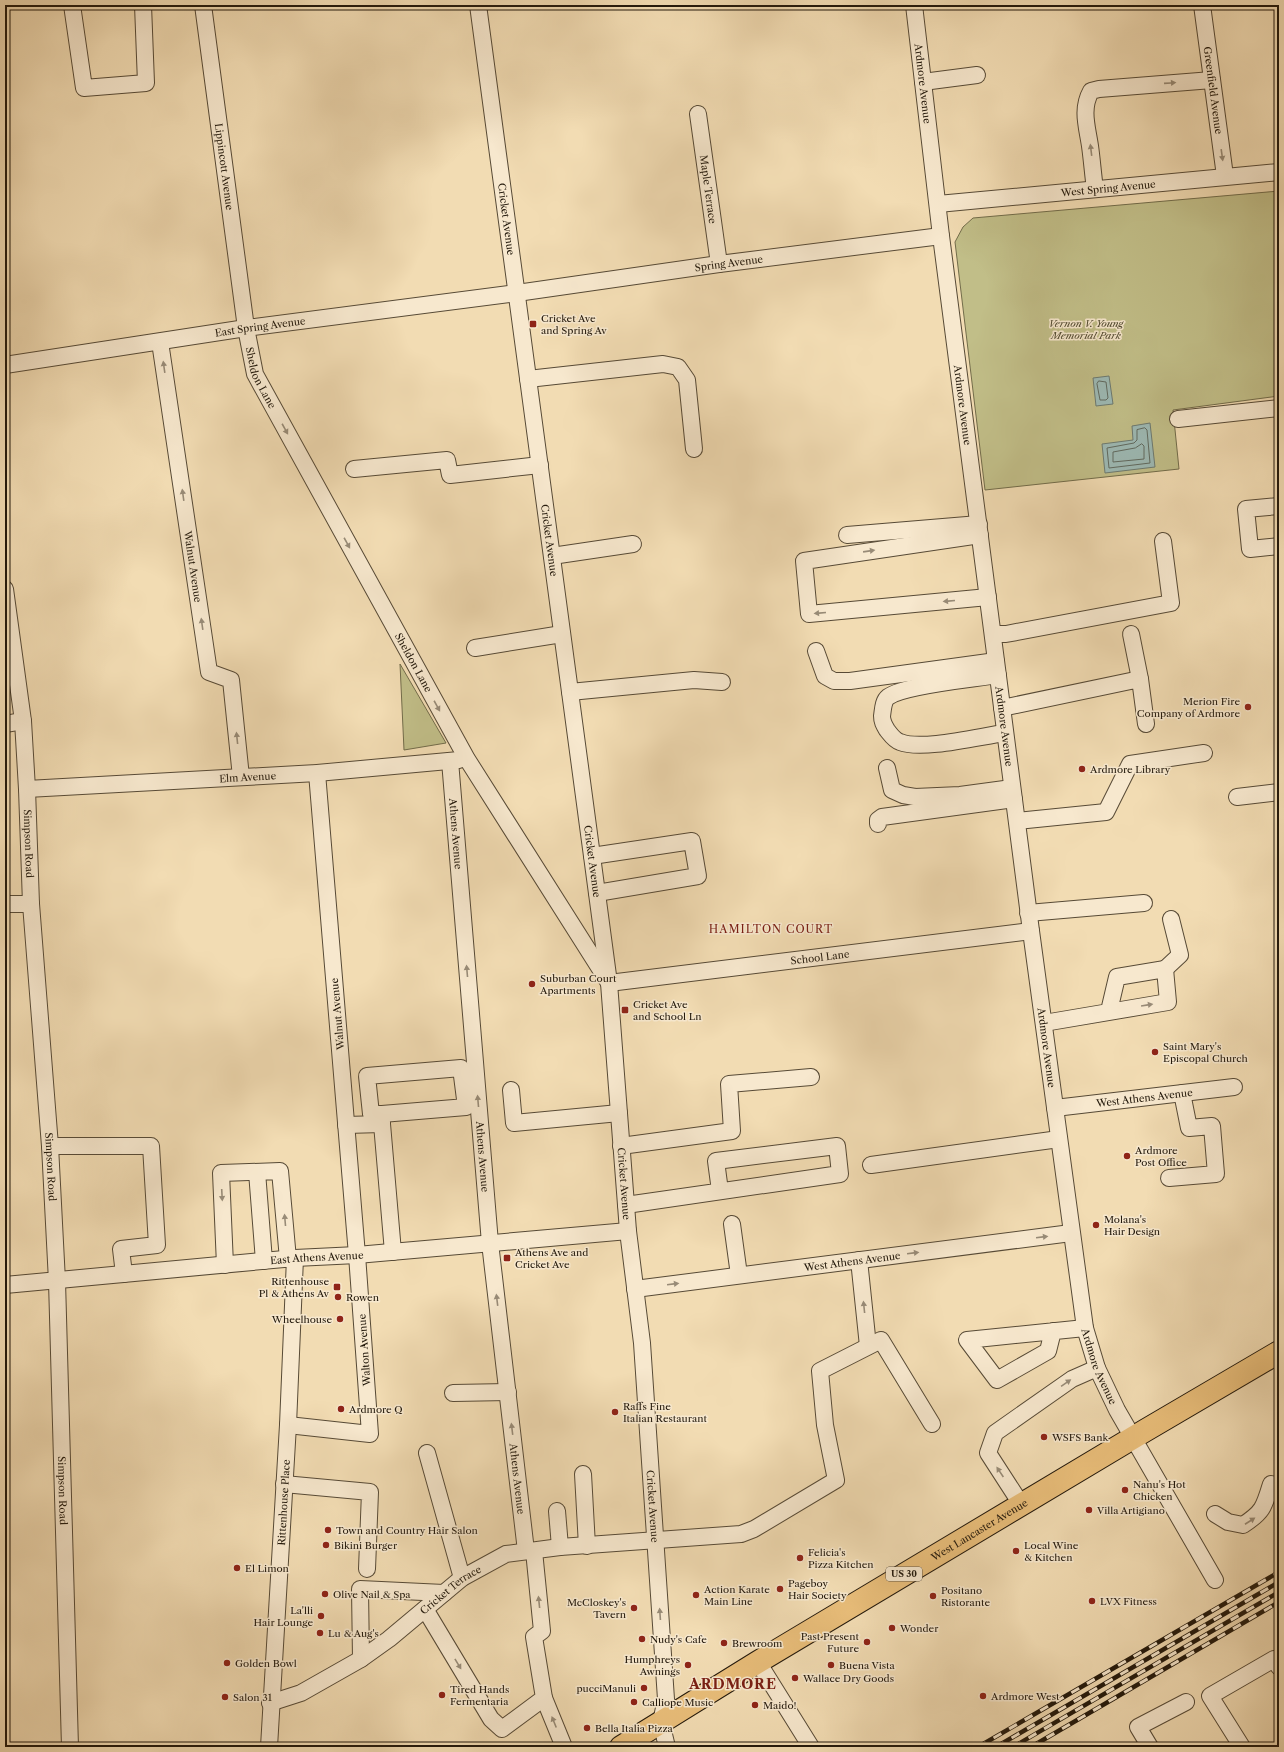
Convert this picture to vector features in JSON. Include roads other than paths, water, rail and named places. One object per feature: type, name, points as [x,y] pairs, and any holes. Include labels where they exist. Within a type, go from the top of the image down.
[{"type":"highway","name":"West Lancaster Avenue","points":[[661,1722],[758,1662],[1279,1352]]},
{"type":"highway","name":"US 30","points":[[621,1747],[661,1722]]},
{"type":"street","points":[[72,5],[84,88],[146,83],[143,5]]},
{"type":"street","name":"Lippincott Avenue","points":[[203,5],[246,328]]},
{"type":"street","name":"Cricket Avenue","points":[[478,5],[609,984],[628,1231],[642,1343],[654,1540],[666,1699],[661,1722]]},
{"type":"street","name":"Ardmore Avenue","points":[[914,5],[941,236],[1028,913],[1085,1328],[1097,1368],[1118,1410],[1146,1461],[1216,1580]]},
{"type":"street","name":"Greenfield Avenue","points":[[1202,5],[1225,176]]},
{"type":"street","points":[[923,82],[977,75]]},
{"type":"street","points":[[1095,189],[1085,116],[1086,99],[1091,91],[1099,89],[1212,80]]},
{"type":"street","name":"Maple Terrace","points":[[698,114],[719,264]]},
{"type":"street","name":"West Spring Avenue","points":[[938,204],[1279,172]]},
{"type":"street","name":"Spring Avenue","points":[[517,293],[719,264],[941,236]]},
{"type":"street","name":"East Spring Avenue","points":[[5,366],[246,328],[517,293]]},
{"type":"street","name":"Sheldon Lane","points":[[246,328],[255,374],[466,759],[609,984]]},
{"type":"street","name":"Walnut Avenue","points":[[160,342],[209,672],[231,680],[241,777]]},
{"type":"street","points":[[528,379],[663,364],[678,367],[687,380],[694,449]]},
{"type":"street","points":[[1178,420],[1279,408]]},
{"type":"street","points":[[354,470],[447,460],[450,475],[540,465]]},
{"type":"street","points":[[1279,506],[1246,509],[1250,549],[1279,546]]},
{"type":"street","points":[[847,535],[979,530]]},
{"type":"street","points":[[979,530],[804,561],[809,614],[988,597]]},
{"type":"street","points":[[993,634],[1006,634],[1171,603],[1163,541]]},
{"type":"street","points":[[552,556],[633,544]]},
{"type":"street","name":"Simpson Road","points":[[5,589],[22,721],[28,789],[31,904],[50,1146],[57,1281],[70,1747]]},
{"type":"street","points":[[475,648],[562,634]]},
{"type":"street","points":[[1131,634],[1140,680],[1146,724]]},
{"type":"street","points":[[816,651],[825,676],[834,680],[850,681],[997,668]]},
{"type":"street","points":[[997,668],[912,688],[887,697],[884,704],[882,721],[892,737],[900,742],[915,745],[936,744],[1005,732]]},
{"type":"street","points":[[570,692],[694,680],[722,682]]},
{"type":"street","points":[[1002,708],[1140,680]]},
{"type":"street","points":[[5,724],[22,721]]},
{"type":"street","points":[[1017,822],[1106,812],[1130,764],[1204,753]]},
{"type":"street","name":"Elm Avenue","points":[[28,789],[317,773],[466,759]]},
{"type":"street","name":"Athens Avenue","points":[[450,761],[490,1243],[508,1392],[542,1631],[534,1637],[544,1698]]},
{"type":"street","points":[[887,768],[892,790],[903,795],[915,797],[1013,794]]},
{"type":"street","name":"Walnut Avenue","points":[[317,773],[357,1255]]},
{"type":"street","points":[[1236,797],[1279,792]]},
{"type":"street","points":[[878,824],[882,817],[1013,794]]},
{"type":"street","points":[[592,856],[692,841],[698,876],[597,893]]},
{"type":"street","points":[[1028,913],[1144,903]]},
{"type":"street","points":[[5,904],[31,904]]},
{"type":"street","points":[[1109,1011],[1118,977],[1165,969],[1180,955],[1171,920]]},
{"type":"street","name":"School Lane","points":[[609,984],[1031,931]]},
{"type":"street","points":[[1044,1023],[1168,1002],[1165,969]]},
{"type":"street","points":[[346,1125],[466,1106],[461,1068],[367,1076],[371,1114],[382,1119]]},
{"type":"street","points":[[621,1146],[732,1131],[729,1084],[811,1077]]},
{"type":"street","name":"West Athens Avenue","points":[[1055,1108],[1234,1087]]},
{"type":"street","points":[[511,1090],[514,1123],[619,1113]]},
{"type":"street","points":[[1169,1178],[1216,1174],[1212,1126],[1189,1128],[1182,1093]]},
{"type":"street","points":[[382,1119],[393,1252]]},
{"type":"street","points":[[871,1165],[1059,1139]]},
{"type":"street","points":[[50,1146],[151,1146],[157,1245],[121,1249],[124,1274]]},
{"type":"street","points":[[626,1205],[840,1174],[837,1146],[716,1162],[720,1191]]},
{"type":"street","points":[[225,1265],[220,1173],[257,1172],[264,1261]]},
{"type":"street","name":"Rittenhouse Place","points":[[257,1172],[280,1172],[292,1259],[288,1425],[270,1704],[269,1747]]},
{"type":"street","points":[[732,1224],[740,1275]]},
{"type":"street","name":"East Athens Avenue","points":[[5,1285],[264,1261],[357,1255],[628,1231]]},
{"type":"street","name":"West Athens Avenue","points":[[634,1288],[1071,1233]]},
{"type":"street","name":"Walton Avenue","points":[[288,1425],[370,1434],[357,1255]]},
{"type":"street","points":[[859,1260],[868,1346],[881,1340],[932,1424]]},
{"type":"street","points":[[1053,1331],[1048,1351],[997,1380],[967,1340],[1053,1331],[1085,1328]]},
{"type":"street","name":"Cricket Terrace","points":[[270,1704],[300,1693],[361,1659],[389,1639],[462,1578],[506,1554],[560,1547],[741,1534],[754,1529],[836,1480],[825,1425],[820,1371],[868,1346]]},
{"type":"street","points":[[1022,1504],[988,1453],[995,1433],[1072,1379],[1097,1368]]},
{"type":"street","points":[[452,1393],[508,1392]]},
{"type":"street","points":[[427,1453],[462,1578]]},
{"type":"street","points":[[582,1474],[587,1546]]},
{"type":"street","points":[[284,1484],[370,1492],[367,1569]]},
{"type":"street","points":[[1215,1514],[1228,1522],[1243,1525],[1258,1516],[1265,1504],[1271,1484]]},
{"type":"street","points":[[557,1512],[560,1547]]},
{"type":"street","points":[[361,1659],[360,1589],[395,1597],[444,1593]]},
{"type":"street","points":[[360,1608],[373,1624]]},
{"type":"street","points":[[425,1609],[491,1718],[502,1729],[544,1698],[564,1747]]},
{"type":"street","points":[[1242,1747],[1210,1696],[1274,1659],[1279,1667]]},
{"type":"street","points":[[758,1662],[811,1747]]},
{"type":"street","points":[[1150,1747],[1138,1727],[1186,1702]]},
{"type":"street","points":[[661,1722],[667,1747]]},
{"type":"water","points":[[1109,376],[1113,404],[1096,406],[1093,378]]},
{"type":"water","points":[[1150,423],[1155,467],[1105,473],[1102,444],[1133,440],[1132,426]]},
{"type":"railway","points":[[978,1747],[1279,1572]]},
{"type":"railway","points":[[996,1747],[1279,1582]]},
{"type":"railway","points":[[1013,1747],[1279,1592]]},
{"type":"railway","points":[[1031,1747],[1279,1602]]},
{"type":"place","name":"Cricket Ave and Spring Av","points":[[533,324]]},
{"type":"place","name":"Merion Fire Company of Ardmore","points":[[1248,707]]},
{"type":"place","name":"Ardmore Library","points":[[1082,769]]},
{"type":"place","name":"Suburban Court Apartments","points":[[532,984]]},
{"type":"place","name":"Cricket Ave and School Ln","points":[[625,1010]]},
{"type":"place","name":"Saint Mary's Episcopal Church","points":[[1155,1052]]},
{"type":"place","name":"Ardmore Post Office","points":[[1127,1156]]},
{"type":"place","name":"Molana's Hair Design","points":[[1096,1225]]},
{"type":"place","name":"Athens Ave and Cricket Ave","points":[[507,1258]]},
{"type":"place","name":"Rittenhouse Pl & Athens Av","points":[[337,1287]]},
{"type":"place","name":"Rowen","points":[[338,1297]]},
{"type":"place","name":"Wheelhouse","points":[[340,1319]]},
{"type":"place","name":"Ardmore Q","points":[[341,1409]]},
{"type":"place","name":"Raffs Fine Italian Restaurant","points":[[615,1412]]},
{"type":"place","name":"WSFS Bank","points":[[1044,1437]]},
{"type":"place","name":"Nanu's Hot Chicken","points":[[1125,1490]]},
{"type":"place","name":"Villa Artigiano","points":[[1089,1510]]},
{"type":"place","name":"Town and Country Hair Salon","points":[[328,1530]]},
{"type":"place","name":"Bikini Burger","points":[[326,1545]]},
{"type":"place","name":"Local Wine & Kitchen","points":[[1016,1551]]},
{"type":"place","name":"Felicia's Pizza Kitchen","points":[[800,1558]]},
{"type":"place","name":"El Limon","points":[[237,1568]]},
{"type":"place","name":"Pageboy Hair Society","points":[[780,1589]]},
{"type":"place","name":"Olive Nail & Spa","points":[[325,1594]]},
{"type":"place","name":"Action Karate Main Line","points":[[696,1595]]},
{"type":"place","name":"Positano Ristorante","points":[[933,1596]]},
{"type":"place","name":"LVX Fitness","points":[[1092,1601]]},
{"type":"place","name":"McCloskey's Tavern","points":[[634,1608]]},
{"type":"place","name":"La'lli Hair Lounge","points":[[321,1616]]},
{"type":"place","name":"Wonder","points":[[892,1628]]},
{"type":"place","name":"Lu & Aug's","points":[[320,1633]]},
{"type":"place","name":"Nudy's Cafe","points":[[642,1639]]},
{"type":"place","name":"Past Present Future","points":[[867,1642]]},
{"type":"place","name":"Brewroom","points":[[724,1643]]},
{"type":"place","name":"Golden Bowl","points":[[227,1663]]},
{"type":"place","name":"Humphreys Awnings","points":[[688,1665]]},
{"type":"place","name":"Buena Vista","points":[[831,1665]]},
{"type":"place","name":"Wallace Dry Goods","points":[[795,1678]]},
{"type":"place","name":"pucciManuli","points":[[644,1688]]},
{"type":"place","name":"Tired Hands Fermentaria","points":[[442,1695]]},
{"type":"place","name":"Ardmore West","points":[[983,1696]]},
{"type":"place","name":"Salon 31","points":[[225,1697]]},
{"type":"place","name":"Calliope Music","points":[[634,1702]]},
{"type":"place","name":"Maido!","points":[[755,1705]]},
{"type":"place","name":"Bella Italia Pizza","points":[[587,1728]]},
{"type":"district","name":"HAMILTON COURT","points":[[771,929]]},
{"type":"district","name":"ARDMORE","points":[[733,1684]]},
{"type":"park label","name":"Vernon V. Young Memorial Park","points":[[1086,328]]}]
